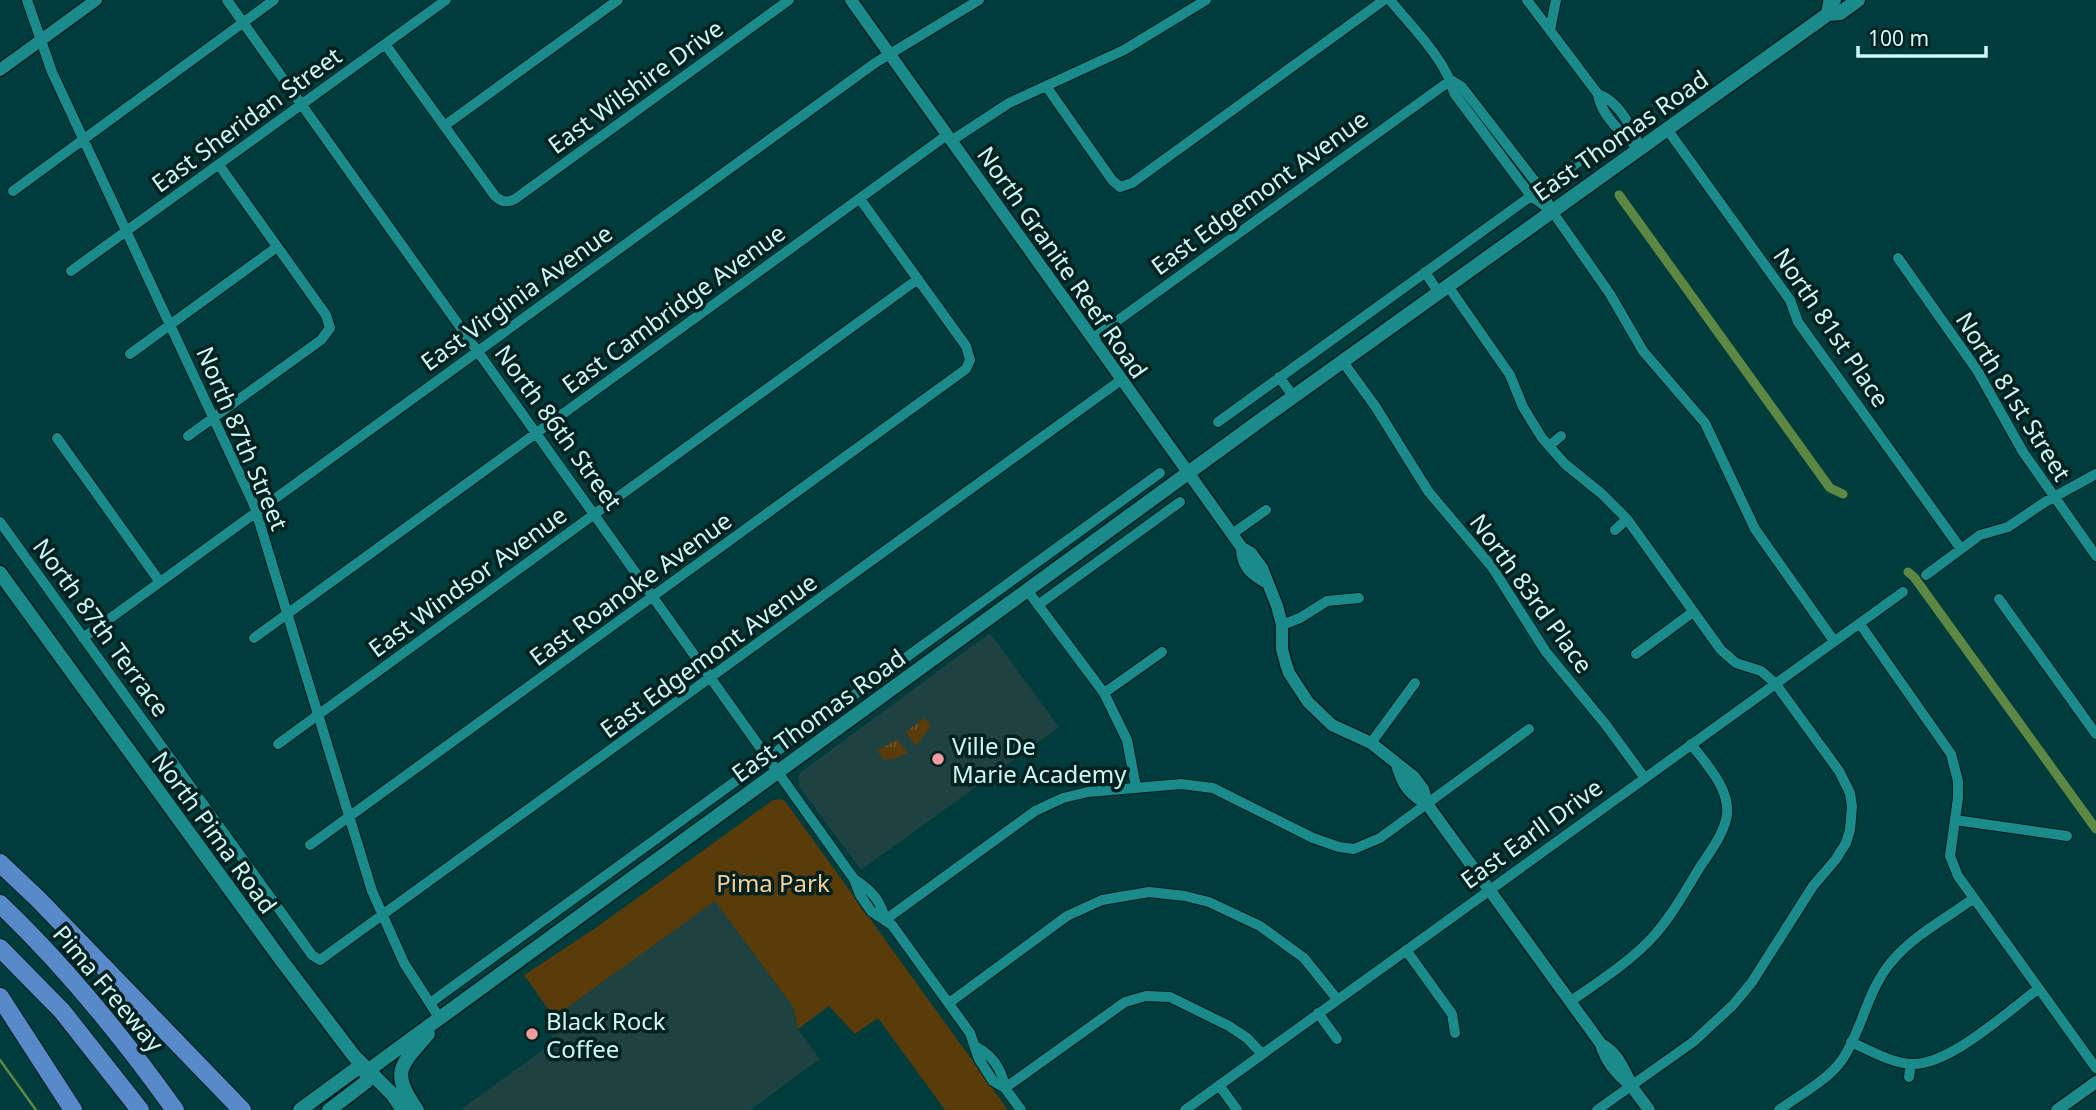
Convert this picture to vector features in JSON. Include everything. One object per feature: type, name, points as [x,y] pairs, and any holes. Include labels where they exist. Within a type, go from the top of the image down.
[{"type":"highway","points":[[0,863],[242,1110]]},
{"type":"highway","name":"Pima Freeway","points":[[0,904],[86,994],[175,1110]]},
{"type":"highway","name":"Pima Freeway","points":[[0,948],[62,1011],[140,1110]]},
{"type":"highway","points":[[0,997],[74,1110]]},
{"type":"main road","points":[[1828,14],[1830,3],[1834,0]]},
{"type":"main road","name":"East Thomas Road","points":[[300,1110],[356,1069],[369,1070],[1552,211],[1828,14],[1840,13],[1858,0]]},
{"type":"main road","name":"North Pima Road","points":[[0,573],[282,961],[354,1056],[403,1110]]},
{"type":"main road","points":[[417,1110],[401,1086],[401,1070],[411,1053],[440,1019]]},
{"type":"main road","name":"East Thomas Road","points":[[329,1110],[366,1082],[369,1070]]},
{"type":"street","name":"North 87th Street","points":[[27,0],[40,40],[84,139],[256,512],[349,817],[383,917],[404,963],[440,1019]]},
{"type":"street","points":[[0,70],[96,0]]},
{"type":"street","name":"North 86th Street","points":[[227,0],[712,678],[854,879],[860,895],[872,911],[892,925],[970,1033],[976,1047],[988,1053],[1003,1073],[1005,1088],[1021,1110]]},
{"type":"street","points":[[13,191],[274,0]]},
{"type":"street","name":"East Sheridan Street","points":[[71,271],[446,0]]},
{"type":"street","points":[[385,44],[444,126],[618,0]]},
{"type":"street","name":"East Wilshire Drive","points":[[444,126],[495,196],[504,202],[515,199],[789,0]]},
{"type":"street","name":"North Granite Reef Road","points":[[851,0],[1188,474],[1242,548],[1251,553],[1262,568],[1282,625],[1282,649],[1286,664],[1308,702],[1332,725],[1371,743],[1414,777],[1423,789],[1427,804],[1601,1044],[1612,1050],[1649,1110]]},
{"type":"street","name":"East Virginia Avenue","points":[[83,638],[889,54],[979,0]]},
{"type":"street","name":"East Cambridge Avenue","points":[[254,638],[860,199],[949,138],[1009,103],[1124,50],[1206,0]]},
{"type":"street","points":[[1046,86],[1119,187],[1132,183],[1384,0]]},
{"type":"street","points":[[1390,0],[1451,80],[1462,87],[1541,189],[1552,211],[1610,294],[1643,351],[1705,423],[1755,529],[1834,641]]},
{"type":"street","points":[[1527,0],[1598,94],[1608,97],[1633,130],[1640,149]]},
{"type":"street","points":[[1550,30],[1556,0]]},
{"type":"street","points":[[1451,80],[1454,93],[1531,196],[1552,211]]},
{"type":"street","name":"East Edgemont Avenue","points":[[1092,339],[1451,80]]},
{"type":"street","name":"North 81st Place","points":[[1667,129],[1790,300],[1798,322],[1961,549]]},
{"type":"street","name":"East Thomas Road","points":[[1218,422],[1581,160]]},
{"type":"street","points":[[188,436],[321,340],[330,328],[326,315],[219,165]]},
{"type":"street","points":[[860,199],[918,279]]},
{"type":"street","points":[[130,354],[277,247]]},
{"type":"street","name":"North 81st Street","points":[[1898,258],[1985,382],[2012,434],[2096,556]]},
{"type":"street","points":[[1425,272],[1444,289],[1510,375],[1528,415],[1549,446],[1565,464],[1602,494],[1627,519],[1721,650],[1743,666],[1761,671],[1774,683],[1839,771],[1850,793],[1853,817],[1846,843],[1807,895],[1752,982],[1714,1024],[1597,1110]]},
{"type":"street","name":"East Roanoke Avenue","points":[[310,845],[963,372],[970,360],[966,346],[918,279]]},
{"type":"street","name":"East Windsor Avenue","points":[[278,744],[918,279]]},
{"type":"street","name":"North 83rd Place","points":[[1343,362],[1375,406],[1428,491],[1492,567],[1545,652],[1606,725],[1644,777]]},
{"type":"street","points":[[1279,377],[1294,397]]},
{"type":"street","name":"East Edgemont Avenue","points":[[319,960],[325,959],[1121,380]]},
{"type":"street","points":[[1549,446],[1561,436]]},
{"type":"street","points":[[57,438],[160,582]]},
{"type":"street","name":"East Thomas Road","points":[[430,1003],[1160,473]]},
{"type":"street","points":[[1926,575],[1980,535],[2008,527],[2053,496],[2096,474]]},
{"type":"street","points":[[1038,605],[1181,502]]},
{"type":"street","points":[[1232,534],[1266,510]]},
{"type":"street","points":[[1615,530],[1627,519]]},
{"type":"street","name":"North 87th Terrace","points":[[0,522],[312,955],[319,960]]},
{"type":"street","points":[[1027,590],[1104,693],[1127,740],[1136,787]]},
{"type":"street","name":"East Earll Drive","points":[[1185,1110],[1903,592]]},
{"type":"street","points":[[1282,625],[1300,618],[1327,601],[1359,598]]},
{"type":"street","points":[[1999,599],[2096,734]]},
{"type":"street","points":[[1636,654],[1693,612]]},
{"type":"street","points":[[1860,624],[1951,754],[1958,781],[1951,856],[1958,876],[2096,1068]]},
{"type":"street","points":[[1104,693],[1163,652]]},
{"type":"street","points":[[1371,743],[1415,683]]},
{"type":"street","points":[[885,920],[1035,811],[1063,798],[1088,792],[1181,783],[1213,788],[1328,844],[1354,849],[1380,838],[1529,729]]},
{"type":"street","points":[[1571,1001],[1648,942],[1685,892],[1722,831],[1727,814],[1725,799],[1718,781],[1692,744]]},
{"type":"street","points":[[1955,820],[2067,836]]},
{"type":"street","points":[[949,1003],[1067,916],[1102,900],[1149,892],[1209,902],[1260,926],[1304,958],[1337,999]]},
{"type":"street","points":[[1784,1109],[1836,1067],[1851,1042],[1876,984],[1893,959],[1974,898]]},
{"type":"street","points":[[1406,950],[1452,1014],[1455,1033]]},
{"type":"street","points":[[1851,1042],[1911,1064],[1928,1062],[1956,1049],[2038,989]]},
{"type":"street","points":[[1005,1088],[1125,1002],[1146,996],[1170,997],[1229,1026],[1247,1038],[1262,1054]]},
{"type":"street","points":[[1318,1013],[1337,1039]]},
{"type":"street","points":[[1909,1077],[1911,1064]]},
{"type":"street","points":[[2057,1110],[2096,1082]]},
{"type":"street","points":[[1219,1085],[1237,1110]]},
{"type":"shaded area","points":[[990,633],[1059,727],[861,870],[799,786],[798,776]]},
{"type":"shaded area","points":[[715,900],[793,1007],[798,1029],[820,1059],[750,1110],[460,1110],[547,1047],[553,1034],[549,1028],[558,1023],[554,1017]]},
{"type":"green space","points":[[924,718],[931,726],[916,746],[906,732]]},
{"type":"green space","points":[[897,739],[908,753],[884,760],[877,751]]},
{"type":"green space","name":"Pima Park","points":[[773,800],[785,801],[1008,1110],[945,1110],[878,1018],[855,1034],[829,1006],[798,1029],[793,1007],[715,901],[554,1017],[524,975],[597,927]]},
{"type":"waterway","points":[[1619,195],[1830,488],[1843,494]]},
{"type":"waterway","points":[[1908,572],[2096,829]]},
{"type":"waterway","points":[[0,1060],[36,1110]]},
{"type":"place","name":"Ville De Marie Academy","points":[[938,759]]},
{"type":"place","name":"Black Rock Coffee","points":[[532,1034]]}]
